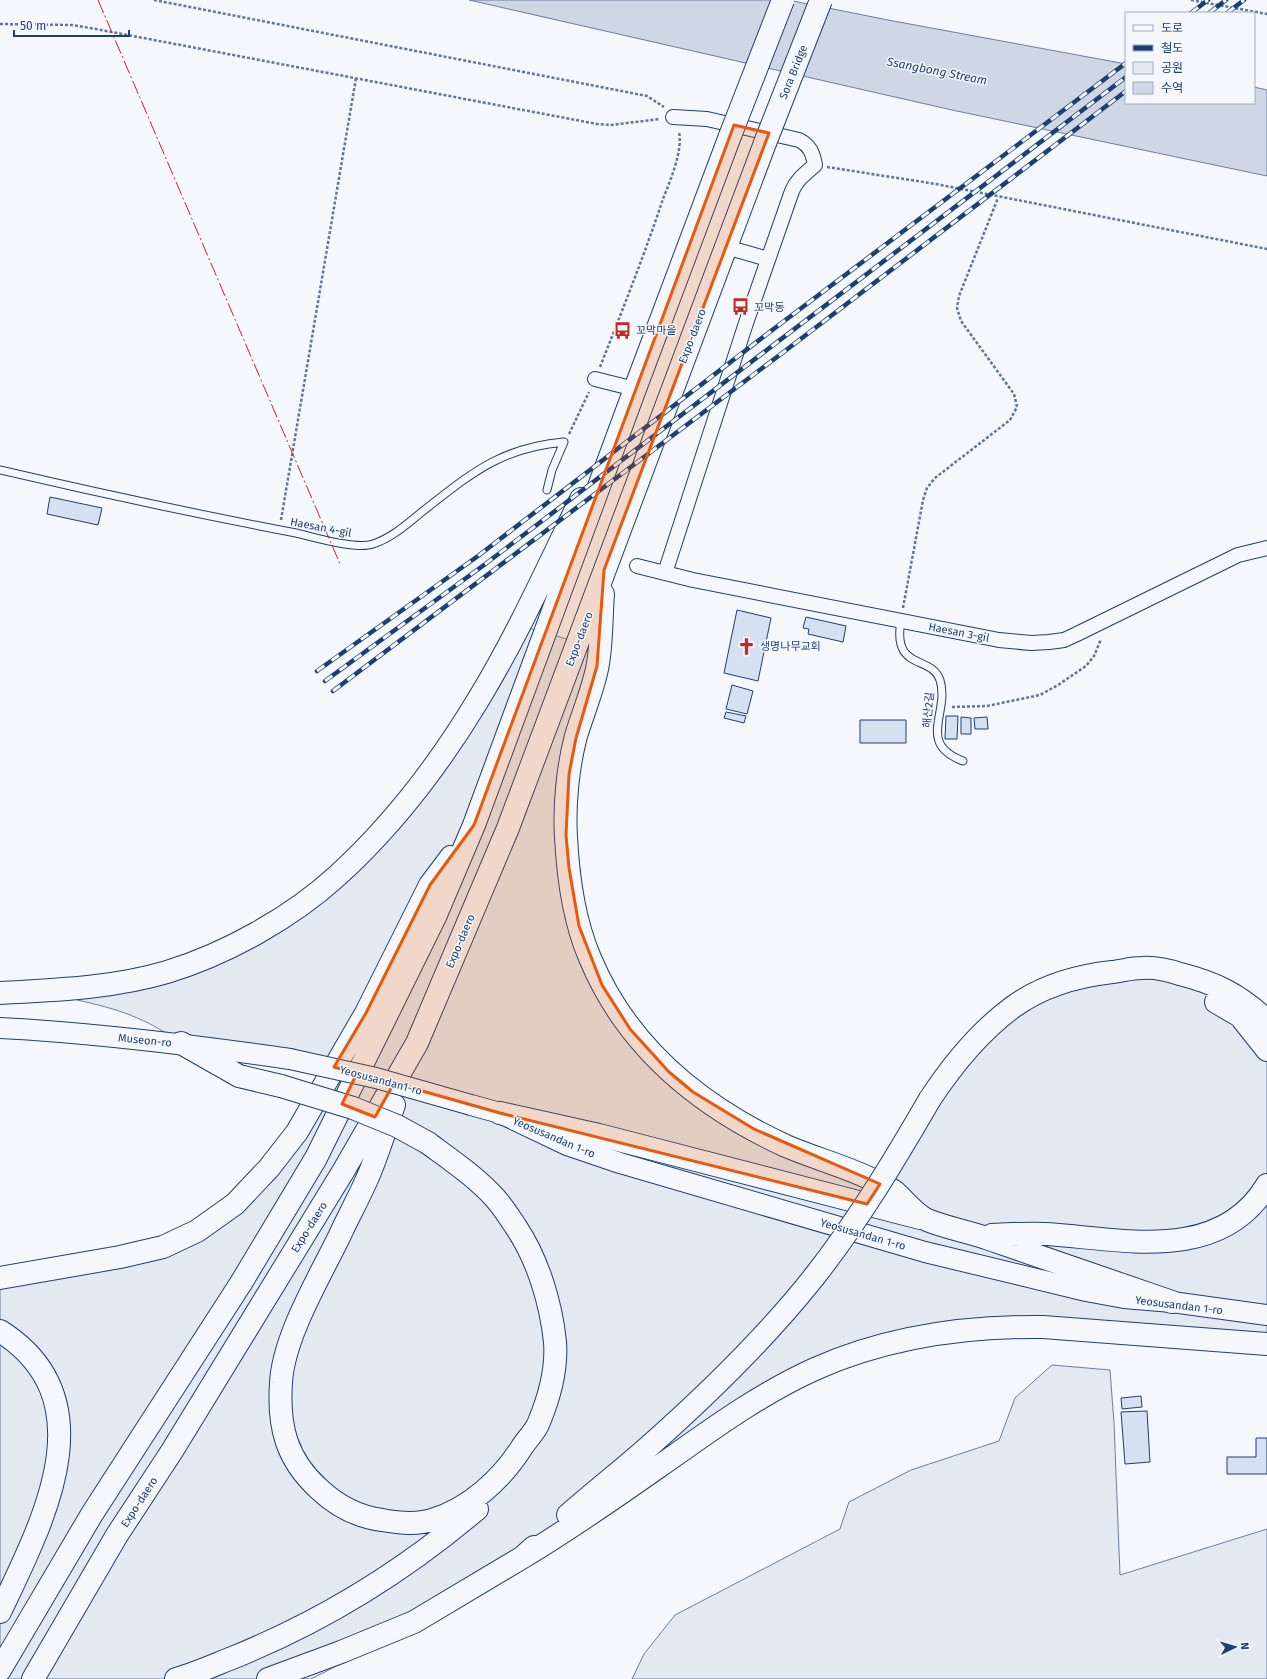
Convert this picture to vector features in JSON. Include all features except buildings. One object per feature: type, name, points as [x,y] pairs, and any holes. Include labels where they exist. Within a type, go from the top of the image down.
[{"type":"highway","points":[[0,1670],[92,1514],[241,1283],[316,1158],[435,917],[474,825],[635,389],[783,0]]},
{"type":"highway","name":"Sora Bridge","points":[[764,143],[821,0]]},
{"type":"highway","name":"Expo-daero","points":[[34,1679],[117,1536],[176,1444],[344,1170],[416,1043],[508,828],[764,143]]},
{"type":"highway","points":[[0,993],[67,989],[102,985],[167,972],[219,952],[243,940],[288,913],[336,877],[375,838],[417,787],[441,756],[478,700],[514,636],[635,389]]},
{"type":"highway","points":[[604,570],[597,666],[572,754],[566,807],[566,835],[569,868],[580,926],[589,956],[602,984],[617,1010],[644,1045],[669,1072],[693,1092],[724,1112],[784,1145],[878,1182],[895,1193],[925,1219]]},
{"type":"highway","points":[[0,1278],[120,1257],[163,1247],[188,1237],[209,1224],[239,1200],[269,1168],[296,1132],[366,1013],[430,885],[474,825]]},
{"type":"highway","points":[[523,1557],[581,1503],[646,1449],[732,1368],[776,1322],[814,1277],[869,1201],[930,1099],[965,1052],[992,1024],[1013,1007],[1039,991],[1068,980],[1142,968],[1152,968],[1191,976],[1224,988],[1236,995],[1267,1021]]},
{"type":"highway","points":[[1114,972],[1182,988],[1220,1004],[1240,1016],[1267,1050]]},
{"type":"highway","points":[[176,1679],[258,1648],[341,1606],[384,1579],[456,1526],[497,1490],[526,1456],[533,1444],[547,1401],[553,1372],[555,1344],[547,1298],[534,1260],[518,1229],[495,1198],[461,1167],[428,1143],[397,1126],[353,1108],[281,1086],[239,1076],[181,1043]]},
{"type":"highway","points":[[416,1043],[370,1173],[296,1326],[285,1354],[281,1381],[280,1408],[284,1436],[299,1467],[310,1481],[326,1496],[360,1515],[387,1521],[419,1522],[432,1520],[450,1513],[483,1491],[512,1462],[538,1425]]},
{"type":"highway","points":[[500,1114],[606,1137],[925,1219],[979,1235],[1172,1302]]},
{"type":"highway","points":[[979,1235],[1046,1234],[1124,1242],[1177,1240],[1212,1231],[1231,1222],[1246,1210],[1267,1185]]},
{"type":"highway","points":[[311,1679],[378,1645],[567,1531],[702,1436],[761,1397],[815,1369],[867,1350],[931,1335],[968,1329],[1005,1327],[1042,1327],[1267,1344]]},
{"type":"highway","points":[[0,1331],[14,1340],[38,1364],[46,1378],[57,1405],[59,1431],[57,1463],[53,1486],[41,1522],[0,1612]]},
{"type":"highway","points":[[268,1679],[342,1652],[414,1622]]},
{"type":"street","points":[[665,573],[768,258],[795,183],[815,165],[812,152],[808,145],[799,140],[707,119],[673,117]]},
{"type":"street","points":[[726,247],[768,258]]},
{"type":"street","points":[[595,379],[635,389]]},
{"type":"street","name":"Haesan 3-gil","points":[[637,566],[693,580],[966,634],[1031,643],[1064,640],[1238,555],[1267,548]]},
{"type":"street","name":"Museon-ro","points":[[0,1028],[78,1032],[181,1043],[290,1059]]},
{"type":"street","name":"Yeosusandan1-ro","points":[[290,1059],[368,1076],[471,1105]]},
{"type":"street","name":"Yeosusandan 1-ro","points":[[471,1105],[500,1114],[567,1145],[620,1163],[925,1252],[1086,1291],[1124,1298],[1172,1302],[1267,1315]]},
{"type":"lane","name":"Haesan 4-gil","points":[[0,470],[280,530],[364,546],[373,544],[399,530],[470,475],[495,460],[512,452],[530,447],[564,442]]},
{"type":"lane","points":[[547,490],[552,470],[564,442]]},
{"type":"lane","name":"해산2길","points":[[901,620],[900,635],[905,655],[910,659],[928,666],[937,673],[941,688],[937,728],[938,742],[942,749],[949,755],[963,761]]},
{"type":"path","points":[[154,0],[647,96],[665,108],[673,117],[680,137],[675,164],[644,256],[595,379],[564,442]]},
{"type":"path","points":[[1191,0],[1267,14]]},
{"type":"path","points":[[0,24],[72,25],[96,28],[597,124],[611,125],[673,117]]},
{"type":"path","points":[[280,530],[356,78]]},
{"type":"path","points":[[815,165],[936,184],[998,198],[1267,249]]},
{"type":"path","points":[[901,620],[923,500],[927,488],[936,478],[1010,420],[1017,407],[1014,394],[961,322],[958,308],[959,296],[998,198]]},
{"type":"path","points":[[940,707],[975,707],[1001,704],[1034,697],[1048,691],[1090,662],[1097,650],[1108,619]]},
{"type":"highlighted area","points":[[734,125],[769,133],[604,570],[597,666],[576,738],[569,774],[566,835],[569,868],[579,926],[602,985],[630,1029],[669,1072],[693,1092],[754,1129],[880,1184],[867,1204],[500,1113],[394,1083],[375,1117],[342,1104],[357,1073],[334,1067],[366,1013],[430,885],[474,825]]},
{"type":"green space","points":[[519,625],[600,649],[570,774],[589,956],[693,1092],[878,1182],[930,1099],[1013,1007],[1152,968],[1267,1021],[1267,1345],[1043,1327],[841,1359],[378,1645],[311,1679],[0,1679],[0,1278],[120,1257],[227,1211],[332,1067],[181,1043],[144,1021],[119,1011],[77,1000],[76,995],[219,952],[375,838]]},
{"type":"green space","points":[[1052,1365],[1110,1370],[1114,1423],[1120,1575],[1267,1529],[1267,1679],[632,1679],[644,1654],[675,1615],[840,1529],[849,1502],[911,1470],[999,1441],[1015,1398]]},
{"type":"water","name":"Ssangbong Stream","points":[[469,0],[788,0],[1125,64],[1125,104],[1255,104],[1255,87],[1267,90],[1267,176],[952,110]]},
{"type":"railway","points":[[1192,12],[1208,0]]},
{"type":"railway","points":[[1210,12],[1226,0]]},
{"type":"railway","points":[[1228,12],[1244,0]]},
{"type":"railway","points":[[317,671],[478,556],[767,334],[1125,64]]},
{"type":"railway","points":[[325,681],[484,565],[1125,78]]},
{"type":"railway","points":[[333,691],[781,354],[1125,92]]},
{"type":"power","points":[[98,0],[340,564]]},
{"type":"place","name":"꼬막동","points":[[741,307]]},
{"type":"place","name":"꼬막마을","points":[[623,330]]},
{"type":"place","name":"생명나무교회","points":[[747,646]]}]
